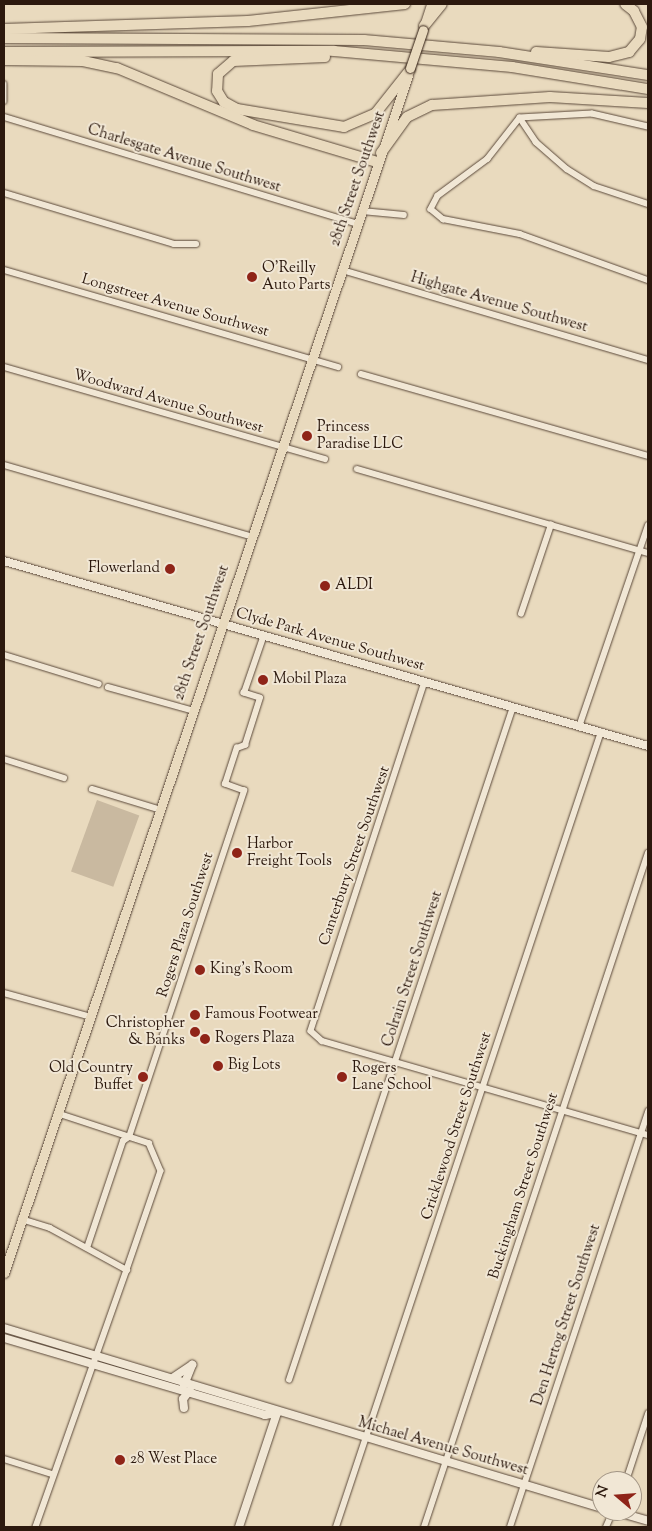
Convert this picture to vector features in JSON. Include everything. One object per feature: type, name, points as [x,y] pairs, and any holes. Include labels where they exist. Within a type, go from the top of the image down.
[{"type":"highway","points":[[4,29],[248,21],[405,4]]},
{"type":"highway","points":[[423,28],[442,4]]},
{"type":"highway","points":[[4,38],[290,37],[499,52],[624,54],[636,47],[642,31],[638,15],[625,4]]},
{"type":"highway","points":[[4,52],[373,54],[512,66],[648,89]]},
{"type":"highway","points":[[499,52],[648,75]]},
{"type":"highway","points":[[373,54],[233,61],[218,74],[217,91],[224,102],[237,109],[344,127],[375,114],[410,69]]},
{"type":"highway","points":[[4,60],[83,61],[117,68],[261,128],[379,158],[407,117],[432,105],[550,97],[648,103]]},
{"type":"main road","name":"28th Street Southwest","points":[[4,1273],[190,710],[432,4]]},
{"type":"street","points":[[4,84],[4,101]]},
{"type":"street","points":[[648,127],[592,114],[535,114],[520,118],[488,159],[434,201],[432,213],[443,219],[520,234],[648,280]]},
{"type":"street","name":"Charlesgate Avenue Southwest","points":[[4,117],[358,224]]},
{"type":"street","points":[[520,118],[536,142],[567,169],[594,186],[648,204]]},
{"type":"street","points":[[4,193],[174,244],[196,244]]},
{"type":"street","points":[[362,211],[404,215]]},
{"type":"street","name":"Longstreet Avenue Southwest","points":[[4,270],[338,367]]},
{"type":"street","name":"Highgate Avenue Southwest","points":[[342,270],[648,360]]},
{"type":"street","name":"Woodward Avenue Southwest","points":[[4,367],[280,448],[325,459]]},
{"type":"street","points":[[361,374],[648,456]]},
{"type":"street","points":[[4,465],[250,536]]},
{"type":"street","points":[[357,469],[648,553]]},
{"type":"street","points":[[580,726],[648,524]]},
{"type":"street","points":[[521,614],[551,525]]},
{"type":"street","name":"Clyde Park Avenue Southwest","points":[[4,560],[648,746]]},
{"type":"street","name":"Rogers Plaza Southwest","points":[[87,1248],[123,1141],[129,1137],[244,791],[225,784],[237,748],[245,745],[260,698],[244,693],[264,636]]},
{"type":"street","points":[[4,655],[99,684]]},
{"type":"street","name":"Canterbury Street Southwest","points":[[395,1062],[314,1037],[312,1020],[425,682]]},
{"type":"street","points":[[108,687],[190,710]]},
{"type":"street","name":"Colrain Street Southwest","points":[[289,1380],[513,707]]},
{"type":"street","name":"Cricklewood Street Southwest","points":[[336,1527],[601,732]]},
{"type":"street","points":[[4,759],[64,778]]},
{"type":"street","points":[[92,789],[158,809]]},
{"type":"street","name":"Buckingham Street Southwest","points":[[424,1527],[648,852]]},
{"type":"street","points":[[4,993],[88,1016]]},
{"type":"street","points":[[395,1062],[648,1135]]},
{"type":"street","name":"Den Hertog Street Southwest","points":[[510,1527],[648,1111]]},
{"type":"street","points":[[36,1527],[52,1474],[93,1365],[161,1171],[149,1143],[57,1113]]},
{"type":"street","points":[[21,1219],[87,1248],[127,1270]]},
{"type":"street","name":"Michael Avenue Southwest","points":[[4,1328],[261,1404],[277,1413],[592,1505]]},
{"type":"street","name":"Michael Avenue Southwest","points":[[4,1338],[265,1415],[277,1413]]},
{"type":"street","points":[[172,1378],[192,1365],[199,1386]]},
{"type":"street","points":[[136,1377],[180,1385],[187,1382],[193,1372]]},
{"type":"street","points":[[176,1389],[184,1408],[198,1395]]},
{"type":"street","points":[[182,1401],[187,1392],[194,1389],[252,1406],[261,1404]]},
{"type":"street","points":[[239,1527],[277,1413]]},
{"type":"street","points":[[629,1471],[648,1414]]},
{"type":"street","points":[[4,1459],[52,1474]]},
{"type":"shaded area","points":[[97,800],[139,815],[113,887],[71,871]]},
{"type":"place","name":"O'Reilly Auto Parts","points":[[252,277]]},
{"type":"place","name":"Princess Paradise LLC","points":[[307,436]]},
{"type":"place","name":"Flowerland","points":[[170,569]]},
{"type":"place","name":"ALDI","points":[[325,586]]},
{"type":"place","name":"Mobil Plaza","points":[[263,680]]},
{"type":"place","name":"Harbor Freight Tools","points":[[237,853]]},
{"type":"place","name":"King's Room","points":[[200,970]]},
{"type":"place","name":"Famous Footwear","points":[[195,1015]]},
{"type":"place","name":"Christopher & Banks","points":[[195,1032]]},
{"type":"place","name":"Rogers Plaza","points":[[205,1039]]},
{"type":"place","name":"Big Lots","points":[[218,1066]]},
{"type":"place","name":"Old Country Buffet","points":[[143,1077]]},
{"type":"place","name":"Rogers Lane School","points":[[342,1077]]},
{"type":"place","name":"28 West Place","points":[[120,1460]]}]
